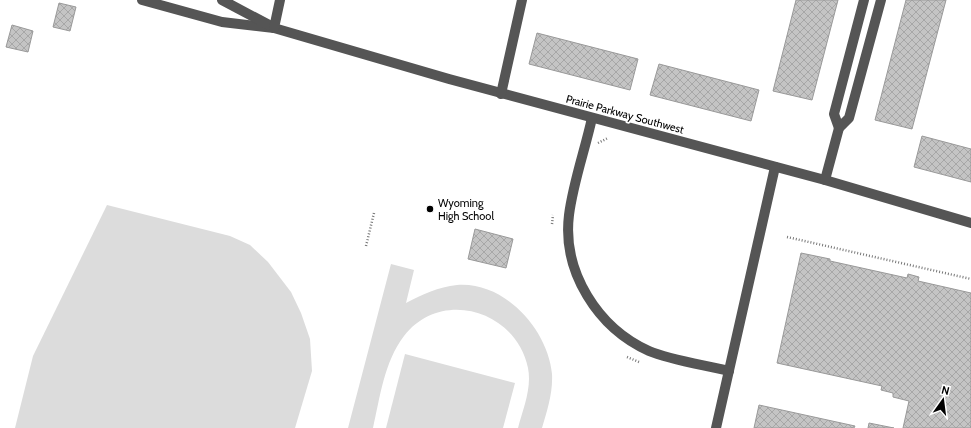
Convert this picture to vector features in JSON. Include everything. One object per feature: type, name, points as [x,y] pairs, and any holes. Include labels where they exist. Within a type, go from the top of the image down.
[{"type":"street","name":"Prairie Parkway Southwest","points":[[142,0],[222,22],[274,28],[501,94],[775,166],[971,223]]},
{"type":"street","name":"Prairie Parkway Southwest","points":[[222,0],[274,28]]},
{"type":"street","points":[[274,28],[280,0]]},
{"type":"street","points":[[501,94],[522,0]]},
{"type":"street","points":[[839,128],[834,114],[864,0]]},
{"type":"street","points":[[825,180],[839,128],[849,118],[881,0]]},
{"type":"street","points":[[592,118],[570,208],[568,225],[572,257],[579,282],[585,294],[607,320],[645,348],[656,353],[729,371]]},
{"type":"street","points":[[716,428],[775,166]]},
{"type":"path","points":[[597,145],[608,138]]},
{"type":"path","points":[[366,246],[374,213]]},
{"type":"path","points":[[552,224],[553,215]]},
{"type":"path","points":[[787,237],[971,279]]},
{"type":"path","points":[[627,357],[639,362]]},
{"type":"shaded area","points":[[107,205],[230,236],[250,245],[268,262],[291,292],[301,313],[310,339],[312,371],[295,428],[15,428],[33,356]]},
{"type":"shaded area","points":[[391,264],[414,270],[406,303],[443,287],[457,285],[475,286],[492,291],[507,300],[533,325],[549,357],[552,374],[551,395],[542,428],[518,428],[529,383],[528,368],[521,348],[509,332],[493,320],[475,312],[456,310],[437,313],[419,321],[404,336],[397,346],[387,369],[373,428],[348,428]]},
{"type":"shaded area","points":[[405,354],[515,383],[503,428],[386,428]]},
{"type":"building","points":[[796,0],[838,0],[812,100],[773,91]]},
{"type":"building","points":[[906,0],[946,0],[912,129],[875,120]]},
{"type":"building","points":[[59,3],[76,7],[70,31],[53,27]]},
{"type":"building","points":[[12,25],[33,31],[28,52],[6,47]]},
{"type":"building","points":[[537,33],[638,59],[630,90],[529,64]]},
{"type":"building","points":[[659,64],[759,90],[751,121],[650,95]]},
{"type":"building","points":[[922,136],[971,149],[971,182],[914,167]]},
{"type":"building","points":[[475,229],[513,239],[506,268],[468,259]]},
{"type":"building","points":[[801,253],[907,278],[908,274],[919,277],[918,281],[971,293],[971,428],[903,428],[909,401],[893,397],[893,393],[881,390],[882,386],[777,363]]},
{"type":"building","points":[[759,405],[855,426],[854,428],[754,428]]},
{"type":"building","points":[[869,423],[894,428],[868,428]]},
{"type":"place","name":"Wyoming High School","points":[[430,209]]}]
